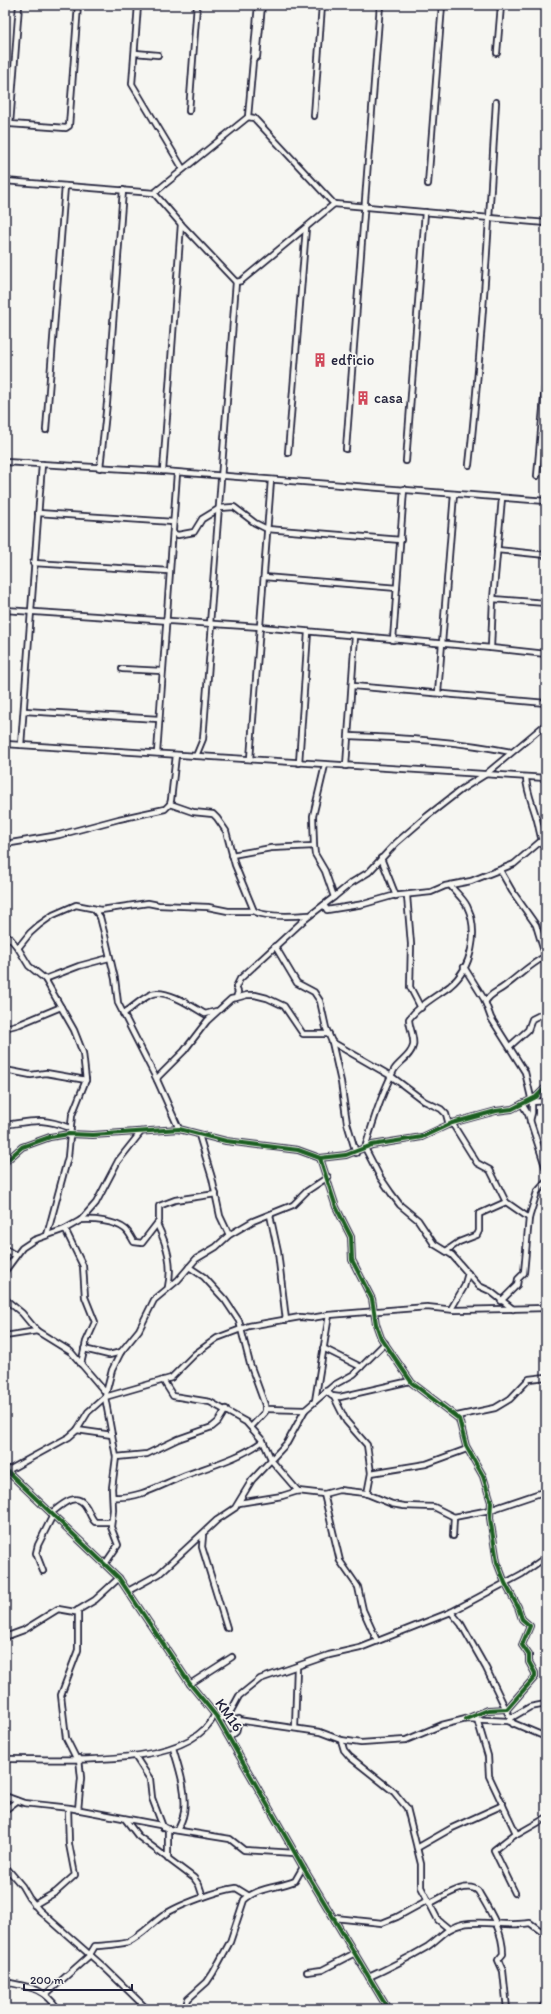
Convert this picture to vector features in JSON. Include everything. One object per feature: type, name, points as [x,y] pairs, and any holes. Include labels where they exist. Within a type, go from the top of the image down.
[{"type":"street","points":[[19,5],[10,124],[66,128],[69,126],[78,5]]},
{"type":"street","points":[[138,5],[132,84],[183,169]]},
{"type":"street","points":[[189,111],[197,5]]},
{"type":"street","points":[[5,181],[154,192],[248,117],[258,5]]},
{"type":"street","points":[[253,60],[257,57],[262,5]]},
{"type":"street","points":[[314,116],[322,5]]},
{"type":"street","points":[[346,449],[366,207],[380,5]]},
{"type":"street","points":[[428,184],[442,5]]},
{"type":"street","points":[[497,53],[500,5]]},
{"type":"street","points":[[135,52],[158,55]]},
{"type":"street","points":[[468,465],[475,406],[490,218],[496,102]]},
{"type":"street","points":[[248,117],[254,118],[334,204],[546,222]]},
{"type":"street","points":[[46,430],[65,186]]},
{"type":"street","points":[[100,468],[107,403],[123,190]]},
{"type":"street","points":[[154,192],[181,224],[233,281],[236,282],[241,281],[334,204]]},
{"type":"street","points":[[406,461],[425,212]]},
{"type":"street","points":[[163,471],[181,224]]},
{"type":"street","points":[[288,453],[306,228]]},
{"type":"street","points":[[196,756],[203,739],[236,282]]},
{"type":"street","points":[[537,476],[546,375]]},
{"type":"street","points":[[5,462],[163,471],[546,501]]},
{"type":"street","points":[[21,745],[33,563],[42,464]]},
{"type":"street","points":[[157,753],[177,473]]},
{"type":"street","points":[[250,759],[271,480]]},
{"type":"street","points":[[393,640],[404,490]]},
{"type":"street","points":[[438,693],[454,494]]},
{"type":"street","points":[[491,648],[493,599],[502,498]]},
{"type":"street","points":[[173,533],[178,535],[194,532],[200,520],[220,508],[234,507],[255,523],[267,529],[401,540]]},
{"type":"street","points":[[38,514],[173,522]]},
{"type":"street","points":[[497,550],[546,555]]},
{"type":"street","points":[[33,563],[169,571]]},
{"type":"street","points":[[264,577],[397,588]]},
{"type":"street","points":[[493,599],[546,603]]},
{"type":"street","points":[[5,610],[166,619],[546,654]]},
{"type":"street","points":[[299,763],[308,632]]},
{"type":"street","points":[[346,766],[353,686],[355,636]]},
{"type":"street","points":[[122,669],[162,671]]},
{"type":"street","points":[[353,686],[546,703]]},
{"type":"street","points":[[24,711],[159,718]]},
{"type":"street","points":[[236,998],[238,992],[236,987],[240,979],[310,915],[351,883],[369,872],[381,858],[426,817],[462,789],[486,774],[546,724]]},
{"type":"street","points":[[349,736],[490,747],[511,752]]},
{"type":"street","points":[[5,744],[486,774],[526,778],[546,778]]},
{"type":"street","points":[[5,844],[59,835],[144,812],[162,810],[170,804],[176,755]]},
{"type":"street","points":[[325,765],[313,816],[314,846],[315,854],[325,871],[334,897]]},
{"type":"street","points":[[526,778],[528,796],[536,816],[541,841],[546,849]]},
{"type":"street","points":[[170,804],[193,812],[215,816],[226,831],[232,855],[254,911]]},
{"type":"street","points":[[324,905],[329,910],[396,896],[407,896],[431,892],[450,884],[471,881],[514,864],[541,841]]},
{"type":"street","points":[[232,855],[271,848],[314,846]]},
{"type":"street","points":[[381,858],[396,896]]},
{"type":"street","points":[[485,1002],[492,992],[504,987],[518,974],[546,957],[536,925],[512,891],[500,870]]},
{"type":"street","points":[[450,884],[465,902],[470,917],[472,948],[464,967],[453,983],[409,1019],[413,1042],[412,1049],[397,1066],[391,1076],[378,1108],[365,1148],[380,1177],[396,1200],[416,1218],[434,1244],[446,1251],[479,1286],[490,1291],[512,1309]]},
{"type":"street","points":[[407,896],[411,944],[410,987],[421,1008]]},
{"type":"street","points":[[18,948],[30,933],[53,915],[76,905],[105,910],[148,903],[158,906],[208,907],[228,911],[254,911],[258,913],[276,915],[310,915]]},
{"type":"street","points":[[93,908],[100,916],[115,979],[118,1003],[157,1080],[179,1129]]},
{"type":"street","points":[[5,936],[9,937],[18,948],[29,966],[45,979],[81,1044],[86,1080],[75,1108],[70,1128],[68,1157],[47,1235]]},
{"type":"street","points":[[275,946],[297,983],[314,992],[320,1001],[332,1042],[341,1082],[346,1119],[356,1153]]},
{"type":"street","points":[[45,979],[79,966],[109,958]]},
{"type":"street","points":[[464,967],[485,1002],[491,1018],[525,1072],[531,1101],[532,1113],[530,1121]]},
{"type":"street","points":[[123,1014],[148,997],[156,994],[179,999],[206,1014],[220,1010]]},
{"type":"street","points":[[157,1080],[184,1051],[207,1021],[231,999],[249,995],[266,998],[284,1006],[303,1034],[329,1034]]},
{"type":"street","points":[[5,1028],[20,1024],[61,1007]]},
{"type":"street","points":[[510,1046],[528,1030],[532,1019],[546,1012]]},
{"type":"street","points":[[332,1042],[391,1076],[424,1102],[441,1109],[446,1114],[450,1124],[477,1163],[490,1170],[506,1202],[529,1218]]},
{"type":"street","points":[[5,1070],[31,1075],[46,1073],[86,1080]]},
{"type":"street","points":[[531,1101],[546,1087]]},
{"type":"street","points":[[5,1162],[15,1152],[27,1145],[50,1137],[70,1134],[93,1135],[179,1129],[199,1135],[234,1142],[298,1150],[320,1158],[356,1153],[380,1143],[422,1137],[450,1124],[496,1111],[512,1109],[531,1101],[546,1101]]},
{"type":"street","points":[[522,1104],[530,1121],[546,1169]]},
{"type":"street","points":[[5,1125],[41,1119],[70,1128]]},
{"type":"street","points":[[5,1271],[15,1255],[28,1244],[47,1235],[65,1229],[81,1220],[96,1203],[118,1161],[141,1132]]},
{"type":"street","points":[[199,1135],[216,1194],[220,1216],[229,1235]]},
{"type":"street","points":[[5,1759],[135,1756],[173,1748],[197,1736],[216,1715],[320,1732],[341,1740],[361,1743],[396,1742],[416,1738],[442,1725],[466,1719],[488,1710],[507,1709],[536,1675],[529,1662],[529,1655],[522,1645],[530,1626],[522,1619],[518,1607],[504,1583],[495,1556],[490,1510],[491,1502],[485,1480],[467,1448],[457,1416],[442,1407],[410,1381],[378,1332],[372,1299],[352,1260],[351,1237],[336,1207],[328,1177],[320,1158]]},
{"type":"street","points":[[105,1564],[118,1545],[112,1532],[111,1522],[113,1497],[112,1488],[115,1476],[116,1457],[105,1395],[112,1370],[121,1352],[139,1330],[154,1300],[178,1280],[200,1256],[216,1247],[229,1235],[253,1222],[293,1205],[312,1187],[328,1177]]},
{"type":"street","points":[[501,1301],[517,1285],[518,1278],[524,1273],[529,1218],[537,1192],[546,1182]]},
{"type":"street","points":[[168,1287],[170,1261],[166,1243],[158,1224],[159,1206],[163,1203],[216,1194]]},
{"type":"street","points":[[446,1251],[458,1242],[477,1235],[479,1231],[479,1214],[506,1202]]},
{"type":"street","points":[[270,1215],[278,1252],[286,1320]]},
{"type":"street","points":[[81,1220],[97,1219],[121,1226],[137,1244],[145,1241],[158,1224]]},
{"type":"street","points":[[65,1229],[83,1266],[84,1297],[95,1322],[84,1349],[81,1364]]},
{"type":"street","points":[[5,1249],[15,1255]]},
{"type":"street","points":[[189,1267],[204,1277],[225,1300],[236,1317],[241,1329],[250,1364],[266,1409]]},
{"type":"street","points":[[451,1309],[464,1287],[468,1273]]},
{"type":"street","points":[[5,1299],[18,1309],[38,1331],[71,1352],[105,1395]]},
{"type":"street","points":[[6,1470],[61,1442],[77,1430],[86,1414],[105,1395],[173,1376],[195,1354],[217,1338],[241,1329],[259,1324],[303,1317],[315,1318],[329,1315],[427,1307],[451,1309],[546,1308]]},
{"type":"street","points":[[315,1401],[329,1315]]},
{"type":"street","points":[[5,1336],[38,1331]]},
{"type":"street","points":[[128,1591],[159,1574],[203,1535],[217,1520],[239,1503],[252,1480],[272,1461],[291,1436],[305,1410],[326,1390],[348,1378],[385,1343]]},
{"type":"street","points":[[323,1348],[361,1367]]},
{"type":"street","points":[[84,1349],[109,1355],[121,1352]]},
{"type":"street","points":[[457,1416],[496,1408],[510,1399],[529,1379],[546,1376]]},
{"type":"street","points":[[163,1380],[173,1396],[206,1400],[226,1409],[251,1427],[263,1441],[272,1461],[298,1491]]},
{"type":"street","points":[[334,1397],[410,1381]]},
{"type":"street","points":[[326,1390],[334,1397],[346,1422],[367,1445],[371,1474],[367,1494]]},
{"type":"street","points":[[116,1457],[147,1454],[178,1439],[212,1427],[218,1422],[226,1409]]},
{"type":"street","points":[[266,1409],[305,1410]]},
{"type":"street","points":[[251,1427],[266,1409]]},
{"type":"street","points":[[77,1430],[112,1435]]},
{"type":"street","points":[[113,1497],[148,1492],[180,1477],[211,1467],[250,1450],[263,1441]]},
{"type":"street","points":[[371,1474],[426,1464],[467,1448]]},
{"type":"street","name":"KM16","points":[[6,1470],[119,1578],[190,1684],[216,1715],[295,1853],[388,2009]]},
{"type":"street","points":[[239,1503],[282,1496],[298,1491],[324,1494],[339,1490],[367,1494],[392,1504],[434,1507],[454,1517],[490,1510],[546,1491]]},
{"type":"street","points":[[324,1494],[340,1560],[358,1587],[362,1610],[377,1641]]},
{"type":"street","points":[[43,1571],[36,1553],[38,1545],[52,1514],[68,1501],[76,1499],[80,1500],[85,1505],[95,1522],[111,1522]]},
{"type":"street","points":[[453,1536],[454,1517]]},
{"type":"street","points":[[203,1535],[202,1547],[227,1628]]},
{"type":"street","points":[[227,1718],[239,1696],[249,1686],[269,1674],[329,1655],[360,1648],[451,1612],[504,1583],[546,1557]]},
{"type":"street","points":[[5,1637],[24,1630],[58,1609],[72,1612],[78,1610],[95,1600],[119,1578]]},
{"type":"street","points":[[78,1610],[78,1650],[61,1695],[62,1715],[69,1746],[78,1758],[81,1778],[78,1810]]},
{"type":"street","points":[[451,1612],[461,1624],[473,1648],[486,1668],[513,1724]]},
{"type":"street","points":[[190,1684],[232,1656]]},
{"type":"street","points":[[295,1728],[297,1666]]},
{"type":"street","points":[[511,1718],[530,1707],[546,1704]]},
{"type":"street","points":[[230,1738],[236,1732],[239,1719]]},
{"type":"street","points":[[466,1719],[504,1721],[545,1737]]},
{"type":"street","points":[[477,1719],[488,1756],[489,1776],[516,1833]]},
{"type":"street","points":[[341,1740],[344,1750],[350,1757],[394,1792],[407,1808],[422,1870],[421,1887],[438,1920],[449,1929]]},
{"type":"street","points":[[64,1758],[69,1746]]},
{"type":"street","points":[[173,1748],[182,1777],[184,1807],[184,1813],[178,1830]]},
{"type":"street","points":[[135,1756],[150,1779],[152,1798],[166,1828],[168,1859]]},
{"type":"street","points":[[5,1796],[16,1800],[50,1807],[68,1808],[166,1828],[230,1839],[244,1850],[295,1853]]},
{"type":"street","points":[[5,1810],[16,1800]]},
{"type":"street","points":[[417,1848],[452,1828],[503,1805]]},
{"type":"street","points":[[34,1905],[56,1892],[75,1875],[69,1844],[68,1808]]},
{"type":"street","points":[[515,1893],[494,1850],[516,1833],[518,1834],[546,1818]]},
{"type":"street","points":[[125,1819],[138,1836],[197,1881],[203,1897]]},
{"type":"street","points":[[5,1866],[22,1886],[34,1905],[89,1956],[106,1969],[147,2009]]},
{"type":"street","points":[[185,2009],[188,2000],[207,1982],[230,1942],[242,1904],[249,1896],[273,1886],[295,1881],[304,1867]]},
{"type":"street","points":[[46,1994],[89,1956],[95,1946],[129,1942],[141,1936],[149,1926],[165,1914],[203,1897],[236,1888],[249,1896]]},
{"type":"street","points":[[334,1918],[382,1923],[463,1888],[474,1889],[478,1892],[497,1924],[503,1951],[498,1960],[504,1971],[507,2009]]},
{"type":"street","points":[[369,1977],[402,1962],[429,1945],[449,1929],[464,1924],[486,1922],[520,1926],[530,1923],[546,1935]]},
{"type":"street","points":[[307,1972],[322,1970],[355,1953]]},
{"type":"street","points":[[5,1982],[29,1987],[46,1994],[58,2009]]},
{"type":"street","points":[[540,2009],[546,2003]]},
{"type":"cycle path","points":[[5,1162],[22,1147],[50,1137],[69,1134],[93,1135],[179,1129],[226,1141],[298,1150],[320,1158],[346,1155],[372,1145],[422,1137],[452,1123],[496,1111],[512,1109],[536,1097],[546,1087]]},
{"type":"cycle path","points":[[320,1158],[336,1207],[351,1237],[352,1260],[372,1299],[376,1324],[381,1338],[412,1383],[459,1419],[466,1446],[483,1476],[491,1502],[490,1518],[497,1562],[522,1619],[530,1626],[522,1645],[529,1655],[529,1662],[535,1673],[535,1677],[507,1709],[488,1710],[466,1719]]},
{"type":"cycle path","points":[[5,1469],[119,1578],[190,1684],[217,1717],[303,1867],[388,2009]]},
{"type":"place","name":"edficio","points":[[320,360]]},
{"type":"place","name":"casa","points":[[363,398]]}]
